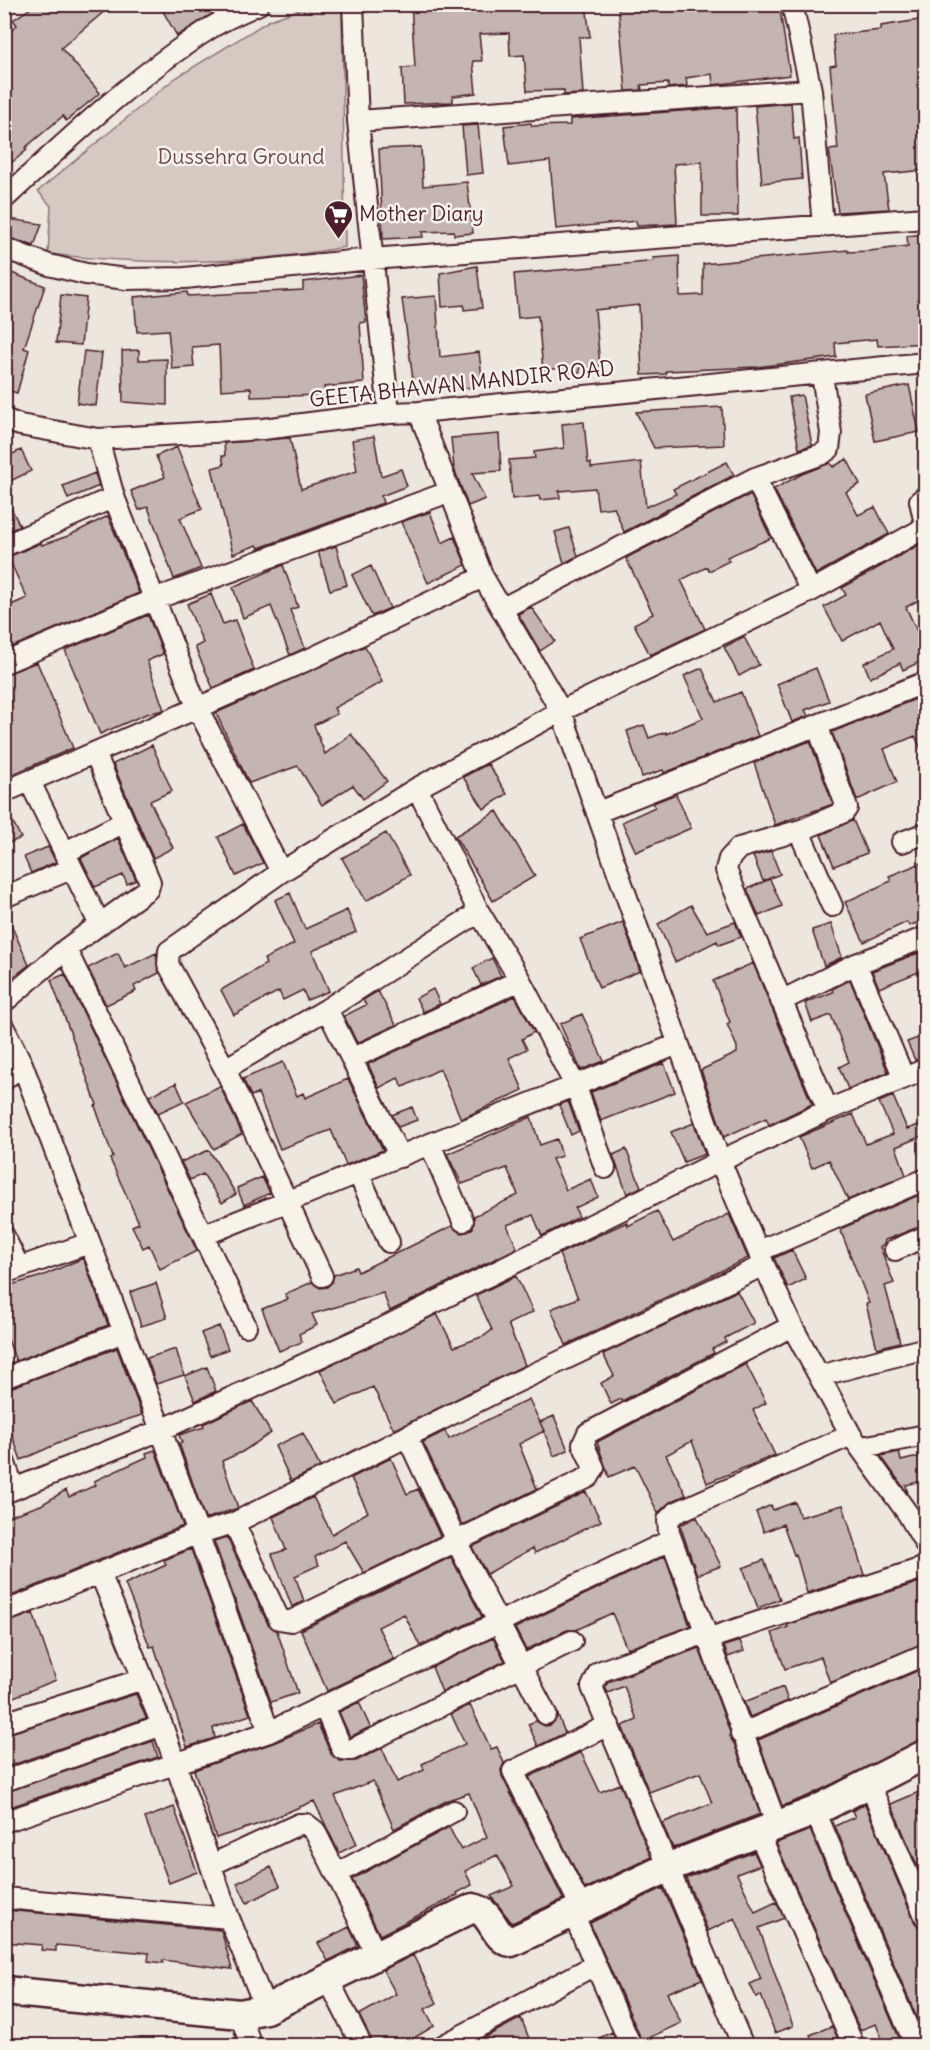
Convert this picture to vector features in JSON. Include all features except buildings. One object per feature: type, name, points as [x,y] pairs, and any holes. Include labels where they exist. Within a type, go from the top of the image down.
[{"type":"street","points":[[4,199],[88,122],[153,69],[211,28],[259,4]]},
{"type":"street","points":[[353,4],[358,121],[389,412]]},
{"type":"street","points":[[792,4],[811,90],[823,226]]},
{"type":"street","points":[[358,121],[811,90]]},
{"type":"street","points":[[4,248],[49,265],[86,274],[127,279],[185,278],[371,259],[926,218]]},
{"type":"street","name":"GEETA BHAWAN MANDIR ROAD","points":[[4,419],[20,425],[98,439],[263,429],[389,412],[419,412],[822,375],[926,363]]},
{"type":"street","points":[[503,608],[755,478],[829,449],[831,433],[822,375]]},
{"type":"street","points":[[419,412],[483,577],[561,711],[720,1161],[761,1258],[792,1326],[819,1377],[857,1441],[917,1514],[926,1545]]},
{"type":"street","points":[[98,439],[114,497],[198,709],[281,872]]},
{"type":"street","points":[[755,478],[811,591]]},
{"type":"street","points":[[4,663],[155,599],[449,492]]},
{"type":"street","points":[[322,1276],[225,1069],[168,964],[167,957],[175,946],[281,872],[417,788],[561,711],[811,591],[919,531],[925,524],[920,501],[926,496]]},
{"type":"street","points":[[4,546],[114,497]]},
{"type":"street","points":[[4,792],[198,709],[483,577]]},
{"type":"street","points":[[598,812],[926,682]]},
{"type":"street","points":[[817,725],[847,808],[844,812],[804,829],[739,848],[729,859],[726,870],[828,1110]]},
{"type":"street","points":[[4,1002],[99,923],[144,893],[150,882],[95,753]]},
{"type":"street","points":[[30,782],[99,923]]},
{"type":"street","points":[[417,788],[479,912],[520,980],[576,1087],[605,1168]]},
{"type":"street","points":[[4,897],[67,861],[124,822]]},
{"type":"street","points":[[804,829],[802,838],[832,906]]},
{"type":"street","points":[[902,842],[926,833]]},
{"type":"street","points":[[225,1069],[327,1009],[479,912]]},
{"type":"street","points":[[782,1001],[856,964],[926,937]]},
{"type":"street","points":[[66,950],[246,1326]]},
{"type":"street","points":[[856,964],[904,1078]]},
{"type":"street","points":[[353,1058],[520,980]]},
{"type":"street","points":[[327,1009],[400,1157]]},
{"type":"street","points":[[4,1028],[22,1064],[161,1430],[196,1534],[269,1732]]},
{"type":"street","points":[[204,1235],[289,1203],[678,1044]]},
{"type":"street","points":[[4,1080],[22,1064]]},
{"type":"street","points":[[4,1461],[9,1491],[161,1430],[383,1328],[828,1110],[926,1069]]},
{"type":"street","points":[[430,1144],[464,1221]]},
{"type":"street","points":[[359,1174],[389,1242]]},
{"type":"street","points":[[4,1612],[196,1534],[234,1523],[761,1258],[926,1179]]},
{"type":"street","points":[[4,1236],[12,1270],[89,1243]]},
{"type":"street","points":[[896,1250],[926,1236]]},
{"type":"street","points":[[234,1523],[279,1619],[286,1622],[589,1477],[594,1468],[582,1444],[588,1433],[792,1326]]},
{"type":"street","points":[[4,1378],[124,1332]]},
{"type":"street","points":[[819,1377],[926,1348]]},
{"type":"street","points":[[854,2046],[768,1830],[741,1734],[671,1539],[668,1520],[675,1513],[857,1441],[926,1435]]},
{"type":"street","points":[[407,1436],[456,1541],[546,1714]]},
{"type":"street","points":[[4,1822],[269,1732],[671,1539]]},
{"type":"street","points":[[743,2046],[592,1687],[599,1672],[926,1567]]},
{"type":"street","points":[[100,1573],[162,1725],[229,1918],[253,2011],[251,2046]]},
{"type":"street","points":[[324,1706],[338,1743],[342,1749],[351,1750],[572,1641]]},
{"type":"street","points":[[741,1734],[926,1654]]},
{"type":"street","points":[[4,1723],[143,1679]]},
{"type":"street","points":[[4,1781],[162,1725]]},
{"type":"street","points":[[609,1725],[513,1771],[577,1909],[595,1965],[631,2046]]},
{"type":"street","points":[[4,1991],[253,2011],[328,1980],[473,1908],[486,1913],[503,1939],[511,1942],[669,1867],[814,1811],[870,1785],[926,1754]]},
{"type":"street","points":[[870,1785],[926,1918]]},
{"type":"street","points":[[336,1874],[454,1811]]},
{"type":"street","points":[[814,1811],[911,2035]]},
{"type":"street","points":[[211,1865],[299,1824],[306,1824],[315,1831],[377,1956]]},
{"type":"street","points":[[4,1898],[229,1918]]},
{"type":"street","points":[[442,2046],[595,1965]]},
{"type":"street","points":[[328,1980],[362,2046]]},
{"type":"green space","name":"Dussehra Ground","points":[[313,5],[342,5],[345,247],[272,257],[197,261],[122,260],[48,254],[51,206],[38,191],[174,79],[270,20]]},
{"type":"place","name":"Mother Diary","points":[[338,240]]}]
